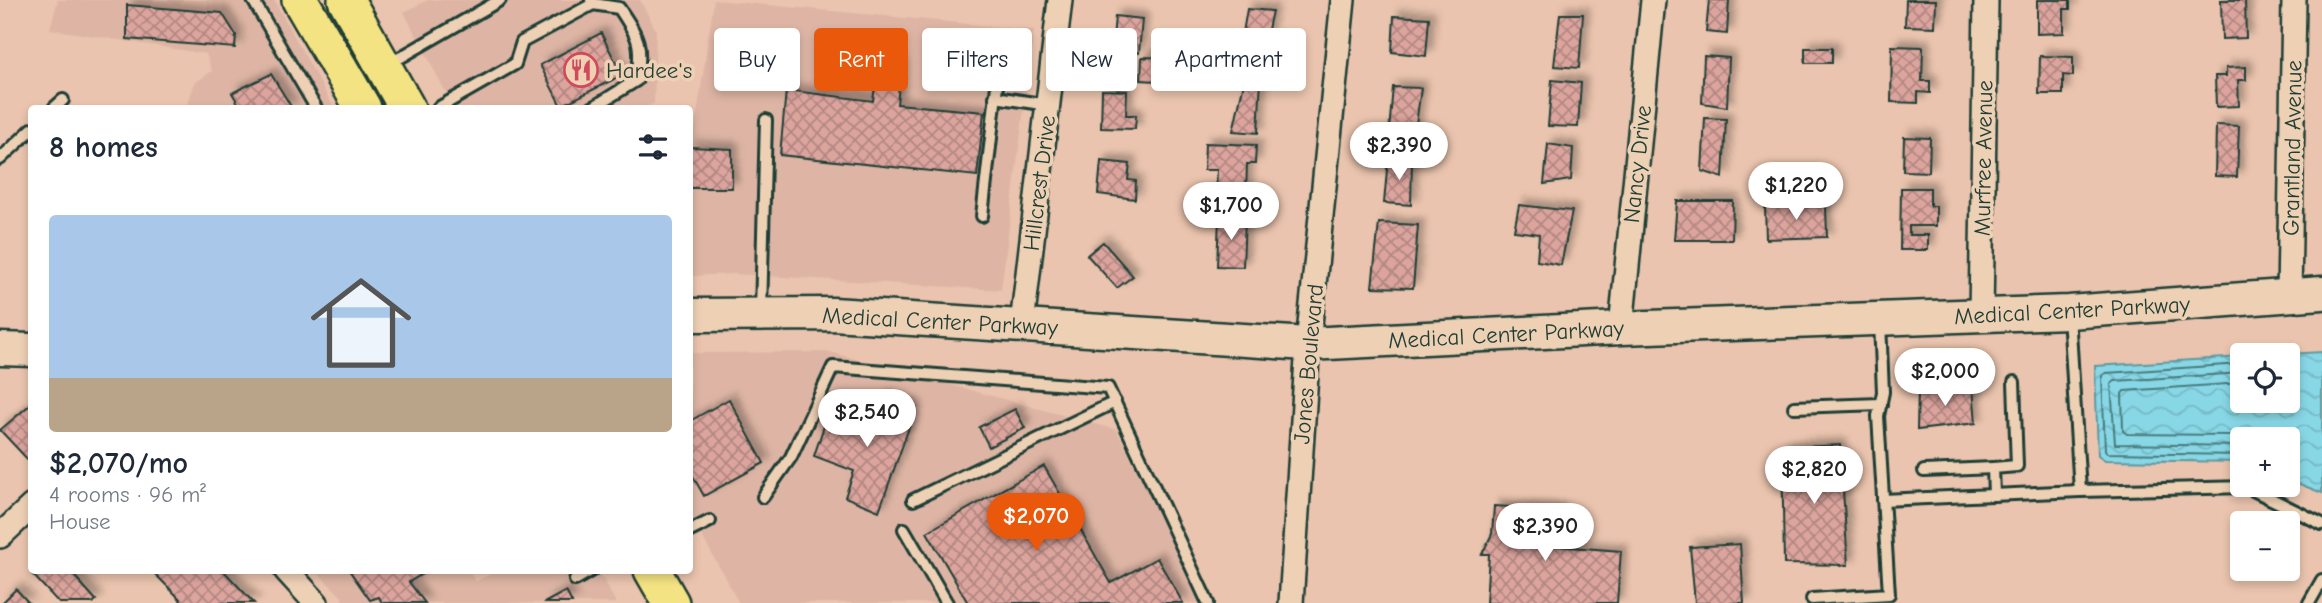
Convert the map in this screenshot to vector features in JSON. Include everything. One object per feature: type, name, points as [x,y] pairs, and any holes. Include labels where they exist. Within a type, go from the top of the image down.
[{"type":"main road","points":[[300,0],[361,105]]},
{"type":"main road","points":[[346,0],[405,105]]},
{"type":"main road","name":"Medical Center Parkway","points":[[693,315],[833,314],[1308,344],[1621,328],[2068,312],[2322,293]]},
{"type":"main road","points":[[0,349],[28,350]]},
{"type":"main road","points":[[654,574],[671,603]]},
{"type":"street","name":"Hillcrest Drive","points":[[1022,325],[1060,0]]},
{"type":"street","name":"Jones Boulevard","points":[[1291,603],[1308,344],[1343,0]]},
{"type":"street","name":"Nancy Drive","points":[[1621,328],[1653,0]]},
{"type":"street","name":"Murfree Avenue","points":[[1981,315],[1986,0]]},
{"type":"street","name":"Grantland Avenue","points":[[2289,296],[2294,0]]},
{"type":"street","points":[[0,536],[28,510]]},
{"type":"street","points":[[290,574],[316,603]]},
{"type":"lane","points":[[253,0],[314,105]]},
{"type":"lane","points":[[384,67],[500,0]]},
{"type":"lane","points":[[443,105],[515,64],[522,42],[592,2],[619,8],[637,34],[641,53],[637,80],[597,105]]},
{"type":"lane","points":[[982,216],[996,91]]},
{"type":"lane","points":[[995,97],[1048,105]]},
{"type":"lane","points":[[57,105],[63,100]]},
{"type":"lane","points":[[761,314],[766,120]]},
{"type":"lane","points":[[0,159],[28,133]]},
{"type":"lane","points":[[2068,312],[2080,491]]},
{"type":"lane","points":[[1812,599],[1889,594],[1878,416],[1883,393],[1880,319]]},
{"type":"lane","points":[[762,497],[791,457],[833,367],[1108,388],[1208,603]]},
{"type":"lane","points":[[1924,471],[2017,466],[2014,383]]},
{"type":"lane","points":[[913,500],[1115,402]]},
{"type":"lane","points":[[1794,407],[1881,404]]},
{"type":"lane","points":[[1993,468],[1994,495]]},
{"type":"lane","points":[[1883,500],[2247,487],[2322,524]]},
{"type":"lane","points":[[693,530],[710,521]]},
{"type":"lane","points":[[904,529],[947,603]]},
{"type":"lane","points":[[575,580],[585,574]]},
{"type":"lane","points":[[2309,603],[2322,580]]},
{"type":"shaded area","points":[[58,0],[274,0],[332,105],[187,105],[195,83],[212,71],[206,54],[50,29]]},
{"type":"shaded area","points":[[428,0],[640,0],[656,30],[654,103],[452,105],[404,12]]},
{"type":"shaded area","points":[[714,0],[1013,28],[922,28],[922,91],[1026,91],[1001,290],[734,274],[693,276],[693,129]]},
{"type":"shaded area","points":[[830,352],[1117,430],[1204,603],[739,603],[693,519],[693,353]]},
{"type":"shaded area","points":[[319,574],[470,574],[476,581],[491,574],[601,574],[616,603],[339,603],[343,598]]},
{"type":"water","points":[[2322,352],[2322,493],[2300,484],[2300,427],[2230,427],[2230,462],[2105,460],[2098,455],[2095,366],[2230,358],[2230,413],[2300,413],[2300,353]]},
{"type":"building","points":[[1709,0],[1729,0],[1727,34],[1706,32]]},
{"type":"building","points":[[1906,0],[1936,0],[1935,27],[1905,26]]},
{"type":"building","points":[[2037,0],[2070,0],[2070,9],[2064,9],[2064,33],[2037,34]]},
{"type":"building","points":[[2221,0],[2245,0],[2246,38],[2222,39]]},
{"type":"building","points":[[127,5],[222,13],[236,35],[235,48],[127,39]]},
{"type":"building","points":[[1247,9],[1272,11],[1268,28],[1244,28]]},
{"type":"building","points":[[1560,14],[1583,14],[1579,68],[1554,66]]},
{"type":"building","points":[[1115,16],[1142,19],[1139,53],[1137,28],[1114,28]]},
{"type":"building","points":[[1394,16],[1429,18],[1426,56],[1392,52]]},
{"type":"building","name":"Hardee's","points":[[601,33],[622,75],[560,105],[540,65]]},
{"type":"building","points":[[1892,46],[1923,47],[1922,81],[1930,81],[1930,93],[1918,92],[1918,103],[1891,102]]},
{"type":"building","points":[[1805,48],[1832,48],[1832,63],[1805,63]]},
{"type":"building","points":[[1704,56],[1729,58],[1727,107],[1702,103]]},
{"type":"building","points":[[2040,56],[2073,57],[2073,76],[2063,75],[2063,94],[2039,94]]},
{"type":"building","points":[[1142,57],[1151,57],[1151,81],[1141,80]]},
{"type":"building","points":[[2246,67],[2246,80],[2238,80],[2239,106],[2216,107],[2215,76],[2226,76],[2226,68]]},
{"type":"building","points":[[271,74],[290,105],[239,105],[232,93]]},
{"type":"building","points":[[1552,80],[1581,83],[1578,127],[1548,126]]},
{"type":"building","points":[[1393,87],[1421,88],[1415,132],[1389,131]]},
{"type":"building","points":[[786,91],[873,101],[874,91],[898,91],[897,104],[984,112],[977,176],[780,155]]},
{"type":"building","points":[[1102,91],[1127,91],[1126,115],[1136,115],[1135,129],[1101,128]]},
{"type":"building","points":[[1242,91],[1260,91],[1258,133],[1233,131]]},
{"type":"building","points":[[1705,118],[1726,119],[1723,178],[1702,171]]},
{"type":"building","points":[[2216,125],[2239,126],[2237,177],[2215,176]]},
{"type":"building","points":[[1904,137],[1930,138],[1929,172],[1903,171]]},
{"type":"building","points":[[1205,143],[1256,145],[1255,164],[1247,164],[1246,196],[1216,195],[1217,170],[1204,170]]},
{"type":"building","points":[[1548,144],[1573,148],[1571,180],[1544,184]]},
{"type":"building","points":[[693,147],[732,149],[732,188],[693,188]]},
{"type":"building","points":[[1388,159],[1412,160],[1411,205],[1384,203]]},
{"type":"building","points":[[1101,161],[1130,164],[1128,180],[1136,181],[1135,199],[1098,194]]},
{"type":"building","points":[[1901,188],[1930,188],[1930,206],[1936,206],[1936,226],[1909,226],[1909,235],[1928,235],[1928,250],[1900,250]]},
{"type":"building","points":[[1677,201],[1733,201],[1732,240],[1674,240]]},
{"type":"building","points":[[1519,205],[1572,211],[1561,265],[1537,261],[1539,234],[1514,231]]},
{"type":"building","points":[[1826,206],[1827,237],[1766,239],[1765,207]]},
{"type":"building","points":[[1219,217],[1245,218],[1243,267],[1217,266]]},
{"type":"building","points":[[1379,223],[1418,225],[1413,288],[1372,287]]},
{"type":"building","points":[[1103,242],[1133,276],[1117,288],[1087,255]]},
{"type":"building","points":[[1973,388],[1976,423],[1917,430],[1918,389]]},
{"type":"building","points":[[883,397],[916,408],[879,511],[845,497],[854,471],[814,456],[829,411],[870,426]]},
{"type":"building","points":[[729,399],[764,463],[704,496],[693,476],[693,419]]},
{"type":"building","points":[[28,406],[28,460],[0,430]]},
{"type":"building","points":[[1015,409],[1025,428],[989,447],[979,427]]},
{"type":"building","points":[[1840,445],[1848,565],[1784,564],[1782,448]]},
{"type":"building","points":[[1044,466],[1111,583],[1157,558],[1183,603],[968,603],[927,532]]},
{"type":"building","points":[[1494,506],[1561,510],[1558,546],[1621,551],[1617,603],[1486,603],[1489,554],[1482,554],[1492,534]]},
{"type":"building","points":[[1740,544],[1744,603],[1695,603],[1690,547]]},
{"type":"building","points":[[32,574],[73,574],[96,600],[93,603],[59,603]]},
{"type":"building","points":[[155,574],[227,574],[254,603],[179,603],[181,600]]},
{"type":"building","points":[[352,574],[422,574],[409,582],[425,603],[382,603],[379,597],[370,600]]},
{"type":"building","points":[[16,589],[29,603],[2,603]]},
{"type":"building","points":[[566,591],[572,603],[544,603]]},
{"type":"place","name":"Hardee's","points":[[581,70]]}]
